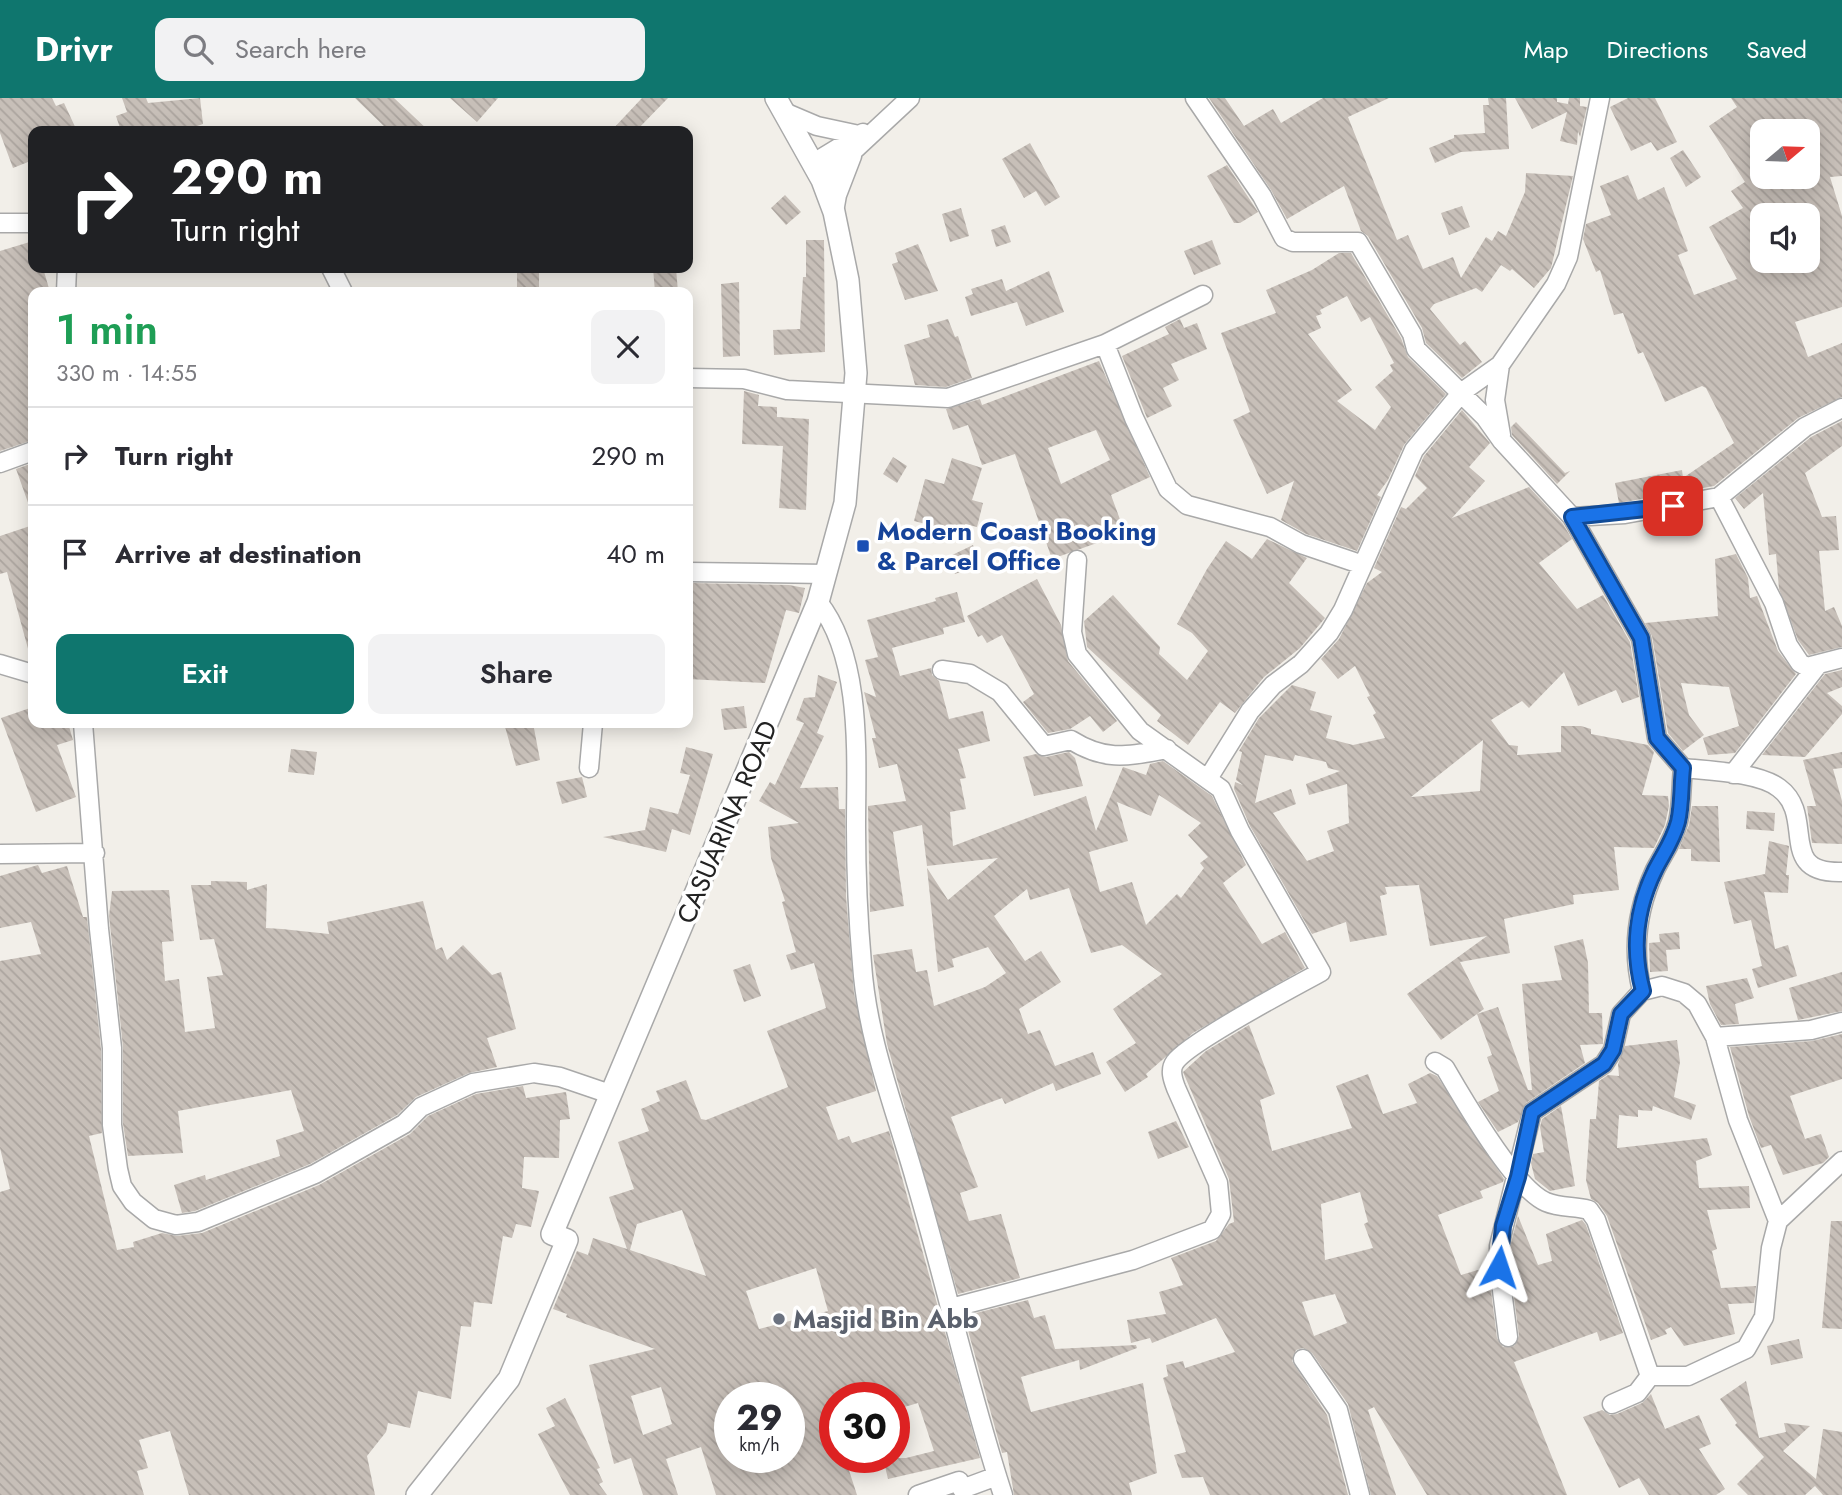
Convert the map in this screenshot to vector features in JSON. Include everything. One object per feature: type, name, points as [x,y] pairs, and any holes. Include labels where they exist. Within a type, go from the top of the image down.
[{"type":"street","points":[[817,172],[909,98]]},
{"type":"street","points":[[1195,98],[1262,196],[1284,238],[1293,242],[1358,242],[1412,334],[1416,349],[1462,392],[1502,441],[1572,517],[1641,638],[1657,738],[1683,768],[1733,774],[1782,789],[1798,821],[1800,846],[1807,863],[1815,869],[1842,872]]},
{"type":"street","points":[[1209,777],[1250,711],[1329,634],[1414,450],[1462,392],[1500,365],[1556,284],[1568,257],[1602,100]]},
{"type":"street","points":[[780,105],[817,126],[867,131]]},
{"type":"street","name":"CASUARINA ROAD","points":[[417,1495],[509,1379],[567,1240],[552,1234],[818,602],[845,503],[855,391],[850,293],[834,212],[817,172],[780,105]]},
{"type":"street","points":[[834,212],[837,195],[853,153],[867,131]]},
{"type":"street","points":[[817,172],[853,153]]},
{"type":"street","points":[[0,223],[28,223]]},
{"type":"street","points":[[693,378],[744,379],[787,390],[855,391],[948,398],[1105,344],[1203,295]]},
{"type":"street","points":[[1105,344],[1134,418],[1168,489],[1187,505],[1270,527],[1301,544],[1363,565]]},
{"type":"street","points":[[1500,365],[1495,400],[1502,441]]},
{"type":"street","points":[[1572,517],[1625,514],[1719,497],[1805,427],[1842,408]]},
{"type":"street","points":[[0,464],[28,453]]},
{"type":"street","points":[[1719,497],[1774,603],[1796,657],[1807,667],[1842,658]]},
{"type":"street","points":[[951,1308],[1133,1260],[1212,1230],[1222,1214],[1217,1183],[1176,1088],[1171,1073],[1175,1062],[1198,1043],[1321,972],[1240,831],[1221,789],[1209,777],[1140,731],[1077,654],[1072,632],[1077,559]]},
{"type":"street","points":[[693,572],[826,574]]},
{"type":"street","points":[[818,602],[832,619],[841,639],[856,728],[856,828],[862,967],[874,1040],[1003,1495]]},
{"type":"street","points":[[0,664],[28,672]]},
{"type":"street","points":[[1733,774],[1817,666]]},
{"type":"street","points":[[942,670],[970,674],[1000,692],[1044,746],[1071,740],[1090,752],[1120,757],[1167,749]]},
{"type":"street","points":[[83,728],[99,929],[112,1048],[112,1125],[118,1169],[122,1186],[133,1202],[154,1219],[176,1225],[198,1222],[315,1174],[404,1124],[421,1107],[473,1083],[534,1073],[560,1077],[610,1094]]},
{"type":"street","points":[[589,768],[593,728]]},
{"type":"street","points":[[1643,991],[1636,959],[1638,923],[1655,870],[1668,852],[1678,824],[1683,768]]},
{"type":"street","points":[[0,854],[95,853]]},
{"type":"street","points":[[1508,1337],[1499,1246],[1532,1112],[1604,1064],[1613,1050],[1621,1014],[1643,991],[1662,986],[1684,993],[1697,1004],[1715,1037],[1738,1120],[1778,1221]]},
{"type":"street","points":[[1715,1037],[1811,1030],[1842,1022]]},
{"type":"street","points":[[1435,1062],[1445,1068],[1518,1177],[1536,1197],[1547,1203],[1589,1210],[1596,1220],[1650,1376]]},
{"type":"street","points":[[1650,1376],[1688,1376],[1746,1349],[1764,1317],[1771,1248],[1778,1221],[1842,1161]]},
{"type":"street","points":[[1303,1359],[1338,1409],[1360,1495]]},
{"type":"street","points":[[1612,1404],[1637,1393],[1650,1376]]},
{"type":"street","points":[[918,1495],[960,1481],[962,1489],[997,1476]]},
{"type":"building","points":[[0,98],[52,98],[56,106],[64,103],[75,126],[28,126],[28,162],[13,168],[0,133]]},
{"type":"building","points":[[122,98],[146,98],[148,103],[200,98],[203,124],[119,126],[116,116],[127,112]]},
{"type":"building","points":[[355,98],[394,98],[424,126],[384,126]]},
{"type":"building","points":[[450,98],[498,98],[477,122]]},
{"type":"building","points":[[642,98],[668,98],[641,126],[616,126]]},
{"type":"building","points":[[1209,98],[1225,98],[1244,126],[1273,109],[1281,123],[1323,98],[1389,98],[1348,117],[1397,240],[1408,235],[1423,269],[1453,257],[1461,278],[1486,237],[1492,241],[1498,231],[1506,236],[1525,192],[1526,173],[1573,176],[1551,268],[1534,288],[1512,269],[1510,271],[1501,265],[1482,292],[1476,288],[1434,304],[1430,309],[1460,345],[1465,341],[1482,362],[1462,378],[1426,343],[1422,328],[1368,236],[1361,231],[1344,186],[1287,219],[1271,190]]},
{"type":"building","points":[[1488,98],[1506,98],[1509,149],[1461,152],[1435,163],[1429,148],[1454,138],[1454,135],[1485,133],[1483,105],[1489,105]]},
{"type":"building","points":[[1515,98],[1557,98],[1557,102],[1568,104],[1569,98],[1580,98],[1580,106],[1587,107],[1580,137],[1578,131],[1577,145],[1560,141],[1567,112],[1532,129]]},
{"type":"building","points":[[1628,98],[1655,98],[1677,142],[1657,151],[1651,142],[1631,151],[1610,107]]},
{"type":"building","points":[[1731,98],[1842,98],[1842,176],[1830,177],[1842,216],[1842,307],[1795,322],[1808,357],[1842,343],[1842,397],[1798,418],[1714,486],[1619,503],[1615,483],[1682,470],[1683,478],[1734,443],[1706,388],[1702,386],[1665,402],[1643,352],[1638,354],[1623,313],[1614,315],[1600,270],[1596,272],[1583,239],[1586,224],[1611,215],[1600,186],[1628,175],[1638,200],[1664,187],[1688,251],[1678,255],[1694,295],[1737,279],[1709,227],[1743,208],[1731,191],[1745,182],[1709,126],[1737,107]]},
{"type":"building","points":[[1030,143],[1060,197],[1045,206],[1036,191],[1024,198],[1002,159]]},
{"type":"building","points":[[1683,150],[1701,177],[1686,187],[1670,158]]},
{"type":"building","points":[[1227,165],[1258,212],[1240,223],[1234,223],[1207,176]]},
{"type":"building","points":[[785,195],[801,212],[786,225],[771,208]]},
{"type":"building","points":[[1462,206],[1470,227],[1449,235],[1441,213]]},
{"type":"building","points":[[961,208],[969,236],[950,242],[942,214]]},
{"type":"building","points":[[1005,225],[1011,242],[996,247],[991,230]]},
{"type":"building","points":[[806,240],[824,240],[825,352],[774,355],[773,330],[800,329],[803,277],[806,277]]},
{"type":"building","points":[[1212,240],[1221,264],[1194,275],[1184,251]]},
{"type":"building","points":[[28,243],[28,273],[44,273],[49,287],[28,287],[28,442],[0,451],[0,251]]},
{"type":"building","points":[[918,244],[938,291],[905,300],[892,264],[898,262],[895,253]]},
{"type":"building","points":[[1339,253],[1351,253],[1401,338],[1408,357],[1446,394],[1404,445],[1388,480],[1377,495],[1381,497],[1357,551],[1306,534],[1281,520],[1294,481],[1267,494],[1233,420],[1250,412],[1221,333],[1276,313],[1266,290],[1312,270]],"holes":[[[1347,296],[1361,322],[1370,317],[1394,363],[1390,365],[1393,371],[1375,387],[1391,407],[1375,430],[1337,401],[1352,390],[1308,334],[1321,328],[1316,316],[1322,314],[1320,310]]]},
{"type":"building","points":[[1049,271],[1064,312],[1026,326],[1017,302],[971,316],[965,297],[973,294],[971,289],[1002,279],[1006,291]]},
{"type":"building","points":[[517,273],[539,273],[539,287],[517,287]]},
{"type":"building","points":[[653,273],[676,273],[678,287],[655,287]]},
{"type":"building","points":[[739,282],[740,356],[723,357],[721,284]]},
{"type":"building","points":[[948,319],[955,337],[958,336],[972,378],[946,387],[915,385],[904,345],[930,337],[927,325]]},
{"type":"building","points":[[1180,319],[1184,328],[1197,323],[1207,349],[1171,364],[1179,380],[1163,388],[1172,406],[1147,418],[1122,356],[1169,334],[1165,327]]},
{"type":"building","points":[[1099,361],[1150,477],[1111,495],[1125,533],[1052,559],[1015,454],[982,465],[968,425],[953,430],[946,409],[980,399],[982,405]],"holes":[[[1096,430],[1110,460],[1061,484],[1048,448]]]},
{"type":"building","points":[[744,391],[759,395],[758,406],[777,407],[777,417],[809,419],[806,510],[779,508],[783,446],[742,444]]},
{"type":"building","points":[[1462,410],[1490,443],[1469,467],[1485,481],[1452,518],[1529,487],[1563,524],[1572,539],[1539,563],[1577,609],[1603,595],[1630,642],[1639,697],[1622,703],[1616,690],[1578,706],[1564,672],[1529,708],[1522,701],[1491,720],[1509,745],[1518,746],[1517,755],[1561,752],[1561,726],[1581,726],[1591,729],[1591,734],[1648,745],[1654,752],[1642,795],[1668,796],[1669,806],[1665,825],[1654,848],[1614,847],[1619,890],[1573,895],[1574,904],[1504,919],[1510,953],[1460,962],[1484,1009],[1441,1040],[1407,994],[1487,936],[1430,946],[1419,885],[1385,887],[1387,894],[1380,896],[1387,935],[1350,942],[1346,922],[1312,934],[1250,826],[1234,789],[1235,782],[1243,785],[1236,780],[1242,752],[1239,751],[1259,718],[1292,685],[1316,692],[1310,710],[1332,716],[1326,738],[1353,745],[1385,738],[1373,715],[1376,713],[1367,697],[1370,696],[1355,666],[1338,679],[1321,659],[1339,639],[1367,583],[1382,572],[1374,568],[1401,507],[1406,509],[1427,488],[1415,476],[1424,456]],"holes":[[[1483,740],[1480,791],[1411,797]],[[1265,755],[1293,761],[1295,755],[1326,762],[1328,768],[1340,771],[1306,784],[1309,795],[1347,784],[1349,823],[1327,831],[1334,851],[1307,861],[1273,813],[1296,804],[1291,789],[1255,803]]]},
{"type":"building","points":[[1842,421],[1842,446],[1805,473],[1822,517],[1836,516],[1839,550],[1819,551],[1825,611],[1834,607],[1842,626],[1842,647],[1809,655],[1798,640],[1779,589],[1776,554],[1769,555],[1763,493],[1744,509],[1735,498],[1811,437]]},
{"type":"building","points":[[1516,422],[1565,473],[1570,471],[1557,484],[1512,435],[1511,427]]},
{"type":"building","points":[[893,457],[907,466],[897,483],[883,474]]},
{"type":"building","points":[[952,458],[982,468],[972,500],[983,503],[977,527],[965,524],[969,535],[914,521],[925,479],[944,484]]},
{"type":"building","points":[[28,465],[28,503],[16,469]]},
{"type":"building","points":[[28,527],[28,649],[7,572],[0,574],[0,536]]},
{"type":"building","points":[[1267,539],[1307,558],[1289,583],[1325,618],[1300,648],[1264,677],[1235,713],[1220,702],[1188,745],[1157,721],[1161,715],[1087,647],[1084,621],[1113,595],[1160,647],[1159,654],[1187,680],[1208,651],[1192,633],[1177,624],[1207,569],[1226,541],[1252,559]]},
{"type":"building","points":[[973,545],[980,565],[955,574],[948,557]]},
{"type":"building","points":[[1736,554],[1748,578],[1750,598],[1757,596],[1778,651],[1796,674],[1735,753],[1708,755],[1703,738],[1739,726],[1729,687],[1681,683],[1689,715],[1704,735],[1683,751],[1668,733],[1652,636],[1645,623],[1718,616],[1715,559]]},
{"type":"building","points":[[1037,579],[1061,625],[1068,661],[1117,721],[1103,732],[1090,716],[1070,729],[1048,733],[1023,702],[1034,694],[1002,635],[987,643],[982,635],[978,637],[967,616]]},
{"type":"building","points":[[693,583],[789,585],[805,588],[799,613],[786,610],[765,683],[693,679]]},
{"type":"building","points":[[957,592],[965,622],[943,628],[944,634],[892,648],[900,676],[931,668],[932,675],[939,681],[949,719],[983,711],[990,741],[958,749],[966,778],[960,779],[966,809],[950,812],[953,846],[1086,796],[1096,831],[1123,767],[1146,775],[1150,764],[1163,761],[1212,796],[1246,865],[1223,883],[1262,944],[1285,932],[1305,968],[1193,1033],[1146,1074],[1148,1077],[1125,1092],[1106,1062],[1136,1043],[1113,1009],[1162,974],[1122,945],[1091,953],[1069,888],[1030,900],[1027,889],[994,916],[1025,961],[1041,951],[1061,982],[1019,1009],[1028,1034],[1040,1030],[1055,1066],[1093,1052],[1101,1074],[1056,1091],[1053,1083],[1005,1104],[1002,1098],[951,1117],[978,1187],[960,1193],[969,1221],[1001,1214],[1020,1278],[958,1294],[887,1044],[873,955],[912,949],[916,972],[927,970],[934,1006],[985,987],[1006,973],[988,947],[952,959],[954,967],[938,972],[927,868],[948,900],[998,858],[927,866],[922,825],[893,832],[904,906],[870,912],[868,806],[906,801],[897,764],[879,768],[872,738],[876,738],[864,692],[876,697],[865,660],[878,657],[867,620],[936,601],[935,598]],"holes":[[[1159,795],[1201,823],[1188,835],[1208,857],[1200,863],[1204,868],[1181,898],[1177,894],[1146,925],[1132,882],[1100,892],[1089,852],[1128,841],[1117,802],[1151,816]]]},
{"type":"building","points":[[1842,670],[1842,687],[1827,693],[1842,706],[1842,714],[1805,757],[1762,755],[1825,674]]},
{"type":"building","points":[[818,675],[837,682],[817,733],[824,736],[800,788],[838,787],[839,809],[845,809],[846,896],[854,993],[876,1091],[826,1107],[838,1140],[849,1136],[852,1143],[889,1131],[980,1458],[888,1479],[887,1473],[910,1473],[910,1457],[934,1451],[918,1403],[910,1405],[910,1382],[819,1382],[819,1473],[850,1473],[857,1495],[716,1495],[701,1447],[666,1459],[678,1495],[643,1495],[631,1458],[614,1464],[589,1365],[655,1349],[566,1317],[567,1314],[553,1309],[577,1251],[588,1255],[593,1238],[627,1249],[609,1197],[634,1189],[618,1142],[649,1131],[641,1109],[660,1101],[656,1091],[686,1080],[701,1119],[706,1120],[788,1087],[767,1031],[826,1008],[814,963],[791,970],[786,955],[796,952],[782,902],[785,901],[771,858],[768,827],[799,823],[759,801],[770,782],[775,785],[804,723],[796,720],[804,698],[815,697]],"holes":[[[682,1210],[706,1276],[630,1250],[637,1224]],[[816,1268],[828,1311],[759,1329],[746,1291]],[[661,1387],[672,1424],[643,1435],[631,1396]]]},
{"type":"building","points":[[744,706],[747,728],[724,730],[721,709]]},
{"type":"building","points":[[28,709],[28,728],[69,728],[73,740],[57,745],[76,797],[36,812],[1,718]]},
{"type":"building","points":[[505,728],[534,728],[540,760],[516,766]]},
{"type":"building","points":[[686,747],[713,754],[690,835],[672,829],[666,852],[603,837],[645,830],[650,807],[678,814],[690,775],[680,773]]},
{"type":"building","points":[[291,749],[317,752],[314,775],[288,772]]},
{"type":"building","points":[[1069,752],[1075,758],[1083,786],[1034,796],[1023,757],[1036,754],[1046,757]]},
{"type":"building","points":[[1842,752],[1842,768],[1833,769],[1842,801],[1842,844],[1812,843],[1807,806],[1816,806],[1803,760]]},
{"type":"building","points":[[582,777],[587,797],[562,804],[556,782]]},
{"type":"building","points":[[1692,806],[1718,806],[1720,862],[1691,861],[1691,849],[1679,849],[1689,825]]},
{"type":"building","points":[[1747,811],[1775,813],[1774,831],[1746,829]]},
{"type":"building","points":[[1769,841],[1789,846],[1786,875],[1789,875],[1788,893],[1764,892],[1775,949],[1788,945],[1797,976],[1758,988],[1752,969],[1762,966],[1751,920],[1734,924],[1724,882],[1765,874]]},
{"type":"building","points":[[38,865],[42,873],[67,866],[83,917],[87,917],[101,1049],[102,1133],[89,1136],[117,1250],[134,1247],[133,1242],[162,1233],[177,1236],[202,1233],[319,1185],[410,1134],[428,1116],[476,1094],[523,1086],[526,1098],[566,1092],[570,1119],[560,1120],[559,1158],[524,1157],[522,1188],[539,1191],[531,1227],[516,1224],[512,1238],[503,1236],[492,1304],[474,1302],[471,1327],[461,1326],[451,1399],[418,1391],[410,1428],[388,1423],[386,1432],[367,1456],[375,1495],[189,1495],[170,1431],[139,1440],[148,1468],[137,1471],[144,1495],[0,1495],[0,1192],[10,1189],[0,1148],[0,961],[41,954],[31,922],[0,928],[0,876]]},
{"type":"building","points":[[211,881],[247,882],[247,890],[267,884],[266,928],[329,934],[327,922],[423,901],[436,950],[442,947],[447,960],[463,945],[492,975],[501,972],[516,1029],[487,1038],[497,1067],[469,1073],[416,1097],[397,1115],[310,1164],[195,1211],[182,1213],[174,1185],[205,1175],[206,1180],[280,1156],[276,1140],[304,1131],[291,1090],[178,1111],[183,1153],[128,1156],[123,1124],[123,1047],[109,916],[112,891],[169,890],[174,941],[162,942],[165,981],[179,979],[185,1032],[215,1028],[207,977],[223,975],[214,939],[200,940],[191,885],[211,885]]},
{"type":"building","points":[[1679,932],[1680,949],[1666,950],[1668,971],[1650,972],[1649,943],[1660,942],[1659,934]]},
{"type":"building","points":[[1583,939],[1588,963],[1589,1013],[1602,1013],[1603,1044],[1580,1045],[1585,1063],[1526,1103],[1518,1122],[1498,1132],[1478,1102],[1499,1091],[1487,1057],[1492,1055],[1477,1014],[1498,1007],[1528,1090],[1532,1090],[1522,984],[1562,980],[1554,946]]},
{"type":"building","points":[[750,964],[761,996],[744,1002],[733,970]]},
{"type":"building","points":[[1842,972],[1842,1011],[1798,1020],[1789,988]]},
{"type":"building","points":[[1747,978],[1754,998],[1735,1004],[1739,1024],[1721,1025],[1710,1004],[1706,986]]},
{"type":"building","points":[[1249,1025],[1275,1094],[1260,1100],[1272,1151],[1352,1128],[1336,1086],[1368,1074],[1383,1114],[1417,1103],[1408,1084],[1430,1073],[1437,1076],[1504,1179],[1503,1182],[1480,1191],[1483,1198],[1438,1215],[1461,1275],[1488,1267],[1497,1338],[1503,1347],[1514,1346],[1519,1336],[1510,1266],[1513,1259],[1510,1247],[1518,1216],[1538,1265],[1552,1261],[1546,1234],[1582,1220],[1623,1333],[1600,1341],[1597,1332],[1514,1362],[1567,1495],[1427,1495],[1374,1407],[1368,1410],[1396,1495],[1371,1495],[1348,1404],[1312,1353],[1303,1348],[1296,1350],[1292,1361],[1327,1415],[1348,1495],[1210,1495],[1203,1477],[1182,1478],[1174,1455],[1186,1452],[1163,1378],[1168,1376],[1166,1365],[1183,1361],[1185,1368],[1235,1352],[1216,1318],[1152,1343],[1150,1338],[1131,1343],[1127,1320],[1166,1314],[1159,1292],[1183,1285],[1171,1258],[1216,1241],[1229,1224],[1234,1222],[1229,1179],[1183,1072],[1206,1051]],"holes":[[[1360,1192],[1368,1222],[1364,1224],[1373,1248],[1325,1260],[1321,1204]],[[1335,1294],[1347,1323],[1314,1336],[1302,1302]]]},
{"type":"building","points":[[1842,1034],[1842,1079],[1790,1096],[1805,1139],[1821,1134],[1829,1157],[1823,1163],[1783,1175],[1771,1145],[1761,1148],[1730,1047],[1812,1041]]},
{"type":"building","points":[[1677,1040],[1680,1062],[1674,1097],[1696,1105],[1691,1120],[1653,1106],[1652,1111],[1638,1110],[1638,1117],[1619,1115],[1617,1148],[1707,1138],[1712,1155],[1696,1161],[1699,1188],[1749,1186],[1750,1208],[1707,1210],[1717,1249],[1712,1251],[1721,1288],[1756,1286],[1754,1303],[1728,1304],[1735,1334],[1684,1346],[1671,1327],[1665,1330],[1667,1334],[1651,1340],[1607,1216],[1598,1203],[1591,1199],[1586,1180],[1590,1119],[1596,1119],[1599,1081],[1608,1075],[1619,1076],[1618,1064],[1625,1046]]},
{"type":"building","points":[[1561,1106],[1575,1186],[1550,1191],[1535,1179],[1531,1163],[1533,1154],[1544,1152],[1540,1127],[1542,1119]]},
{"type":"building","points":[[1176,1121],[1189,1147],[1158,1159],[1148,1132]]},
{"type":"building","points":[[1831,1221],[1842,1221],[1842,1329],[1822,1328]]},
{"type":"building","points":[[1028,1300],[1034,1318],[1045,1315],[1055,1349],[1136,1345],[1137,1348],[1080,1370],[1079,1360],[1021,1377],[1031,1412],[1143,1383],[1157,1473],[1129,1483],[1132,1495],[1014,1495],[1007,1452],[1002,1453],[964,1316]]},
{"type":"building","points":[[1799,1339],[1803,1358],[1771,1365],[1767,1346]]},
{"type":"building","points":[[1746,1381],[1759,1438],[1786,1432],[1784,1423],[1810,1426],[1783,1451],[1816,1479],[1823,1429],[1842,1432],[1842,1495],[1823,1495],[1815,1486],[1805,1495],[1748,1495],[1737,1484],[1764,1457],[1735,1425],[1737,1423],[1720,1399]]},
{"type":"building","points":[[1651,1394],[1665,1429],[1699,1415],[1711,1444],[1699,1449],[1725,1489],[1716,1495],[1649,1495],[1639,1478],[1619,1488],[1583,1417],[1602,1410],[1610,1415],[1617,1414],[1642,1403]]},
{"type":"building","points":[[565,1398],[600,1468],[597,1469],[603,1482],[599,1484],[607,1495],[570,1495],[538,1434],[555,1426],[546,1408]]},
{"type":"place","name":"Modern Coast Booking & Parcel Office","points":[[863,546]]},
{"type":"place","name":"Masjid Bin Abb","points":[[779,1319]]},
{"type":"route","points":[[1499,1267],[1503,1226],[1518,1177],[1532,1112],[1604,1064],[1613,1050],[1621,1014],[1643,991],[1636,967],[1638,923],[1655,870],[1668,852],[1680,813],[1683,768],[1657,738],[1641,638],[1572,517],[1625,514],[1673,506]]}]
